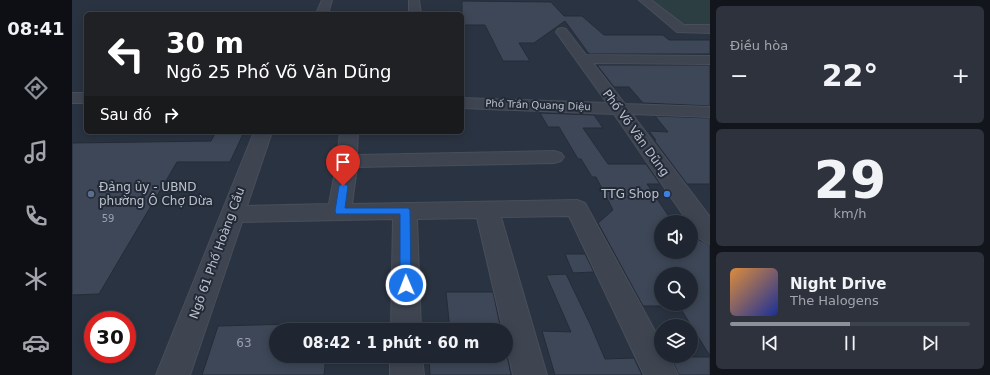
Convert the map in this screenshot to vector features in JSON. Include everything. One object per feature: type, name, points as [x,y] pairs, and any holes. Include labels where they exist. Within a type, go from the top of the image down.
[{"type":"street","points":[[323,12],[327,0]]},
{"type":"street","points":[[414,0],[415,12]]},
{"type":"street","points":[[644,0],[686,35],[710,29]]},
{"type":"street","name":"Phố Võ Văn Dũng","points":[[562,32],[620,108],[625,118],[710,235]]},
{"type":"street","points":[[582,59],[708,54]]},
{"type":"street","points":[[72,98],[84,98]]},
{"type":"street","name":"Phố Trần Quang Diệu","points":[[464,103],[710,112]]},
{"type":"street","name":"Ngõ 61 Phố Hoàng Cầu","points":[[173,375],[261,134]]},
{"type":"street","points":[[340,211],[347,161],[349,134]]},
{"type":"street","points":[[347,161],[554,157]]},
{"type":"street","points":[[232,214],[577,208],[661,375]]},
{"type":"street","points":[[487,209],[530,375]]},
{"type":"street","points":[[405,210],[406,323]]},
{"type":"street","points":[[406,363],[407,375]]},
{"type":"shaded area","points":[[644,0],[710,0],[710,29],[681,29]]},
{"type":"building","points":[[462,1],[551,2],[564,16],[582,16],[604,35],[663,35],[669,40],[710,40],[710,54],[589,54],[565,21],[534,43],[519,43],[530,61],[503,61],[485,25],[464,25],[464,12],[462,12]]},
{"type":"building","points":[[597,65],[710,65],[710,106],[643,103],[629,87],[614,87]]},
{"type":"building","points":[[540,113],[594,115],[603,128],[583,128],[608,164],[646,164],[660,184],[647,184],[668,215],[654,215],[654,259],[698,259],[698,239],[710,245],[710,356],[698,337],[698,319],[687,319],[682,311],[698,311],[698,267],[654,267],[654,306],[643,306],[598,223],[613,210],[596,177],[592,177],[581,159],[578,159],[559,127],[548,127]]},
{"type":"building","points":[[655,116],[710,118],[710,184],[687,184],[649,131],[668,132]]},
{"type":"building","points":[[215,134],[243,134],[230,162],[177,162],[99,294],[72,295],[72,143],[211,141]]},
{"type":"building","points":[[565,254],[585,254],[594,272],[573,273]]},
{"type":"building","points":[[566,274],[605,359],[634,358],[642,375],[555,375],[542,331],[571,332],[546,275]]},
{"type":"building","points":[[446,292],[493,292],[500,323],[449,323]]},
{"type":"building","points":[[269,325],[269,363],[325,363],[324,375],[202,375],[218,326]]},
{"type":"building","points":[[698,357],[710,357],[710,375],[679,375],[674,363],[698,363]]},
{"type":"building","points":[[429,363],[509,363],[511,375],[430,375]]},
{"type":"place","name":"Đảng ủy - UBND phường Ô Chợ Dừa","points":[[91,194]]},
{"type":"place","name":"TTG Shop","points":[[667,194]]},
{"type":"route","points":[[343,186],[340,211],[405,210],[406,285]]}]
